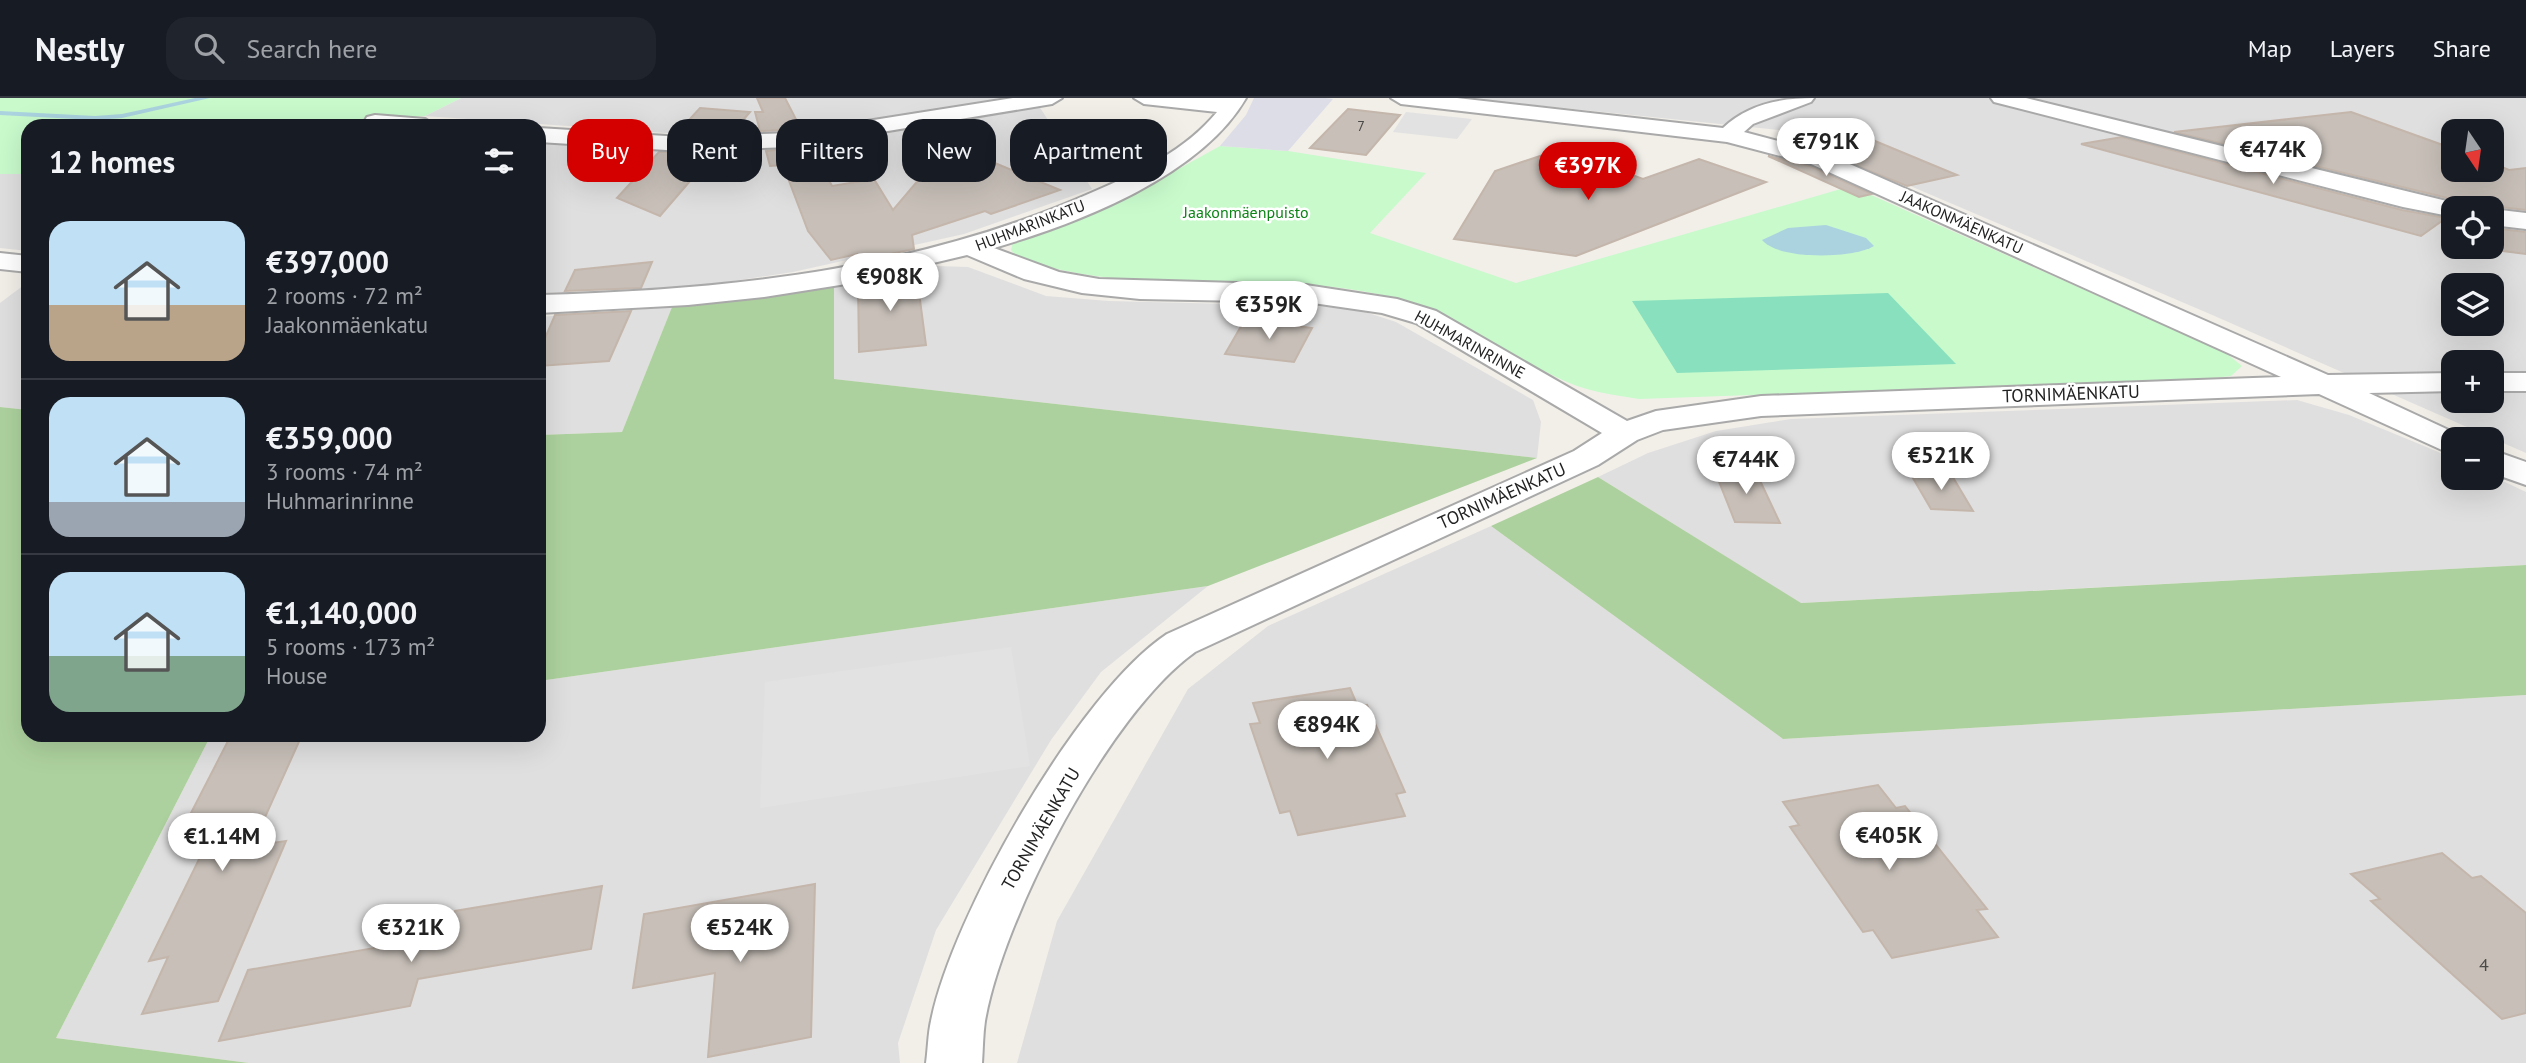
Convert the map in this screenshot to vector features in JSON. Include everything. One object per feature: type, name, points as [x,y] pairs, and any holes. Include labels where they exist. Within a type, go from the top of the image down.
[{"type":"street","points":[[546,135],[682,144],[791,141],[1052,98]]},
{"type":"street","points":[[1144,98],[1234,102]]},
{"type":"street","name":"JAAKONMÄENKATU","points":[[1401,98],[1728,135],[1819,159],[2441,437]]},
{"type":"street","points":[[1728,135],[1745,119],[1804,98]]},
{"type":"street","points":[[2001,98],[2441,207]]},
{"type":"street","name":"HUHMARINKATU","points":[[546,304],[642,301],[715,293],[846,274],[973,248],[1063,215],[1163,168],[1205,140],[1234,102]]},
{"type":"street","points":[[2504,218],[2526,221]]},
{"type":"street","name":"HUHMARINRINNE","points":[[973,248],[1018,269],[1098,287],[1308,294],[1391,304],[1426,317],[1625,433]]},
{"type":"street","points":[[0,261],[21,263]]},
{"type":"street","name":"TORNIMÄENKATU","points":[[954,1063],[953,1044],[962,1004],[1003,896],[1057,794],[1124,698],[1152,664],[1181,643],[1586,458],[1625,433],[1681,415],[1761,407],[2324,384],[2441,382]]},
{"type":"street","points":[[2504,382],[2526,382]]},
{"type":"street","points":[[2504,465],[2526,475]]},
{"type":"shaded area","points":[[461,98],[1001,98],[886,119],[776,119],[776,132],[762,133],[762,119],[667,119],[667,133],[653,132],[653,119],[567,119],[567,126],[546,125],[546,119],[425,116]]},
{"type":"shaded area","points":[[1254,98],[1333,99],[1288,151],[1220,146],[1246,115]]},
{"type":"shaded area","points":[[1465,98],[2526,98],[2526,453],[2504,443],[2504,427],[2467,427],[1779,130]]},
{"type":"shaded area","points":[[1039,106],[1047,119],[1010,119],[1010,182],[1088,182],[1092,189],[964,234],[793,272],[700,286],[546,293],[546,144],[567,145],[567,182],[653,182],[653,151],[667,151],[667,182],[762,182],[762,149],[776,148],[776,182],[888,182],[888,133],[902,130],[902,182],[996,182],[996,119],[966,119]]},
{"type":"shaded area","points":[[1406,112],[1472,119],[1457,139],[1393,132]]},
{"type":"shaded area","points":[[0,174],[21,174],[21,250],[0,248]]},
{"type":"shaded area","points":[[937,266],[968,267],[1046,296],[1109,301],[1350,307],[1396,322],[1533,400],[1541,422],[1537,458],[833,379],[834,286]]},
{"type":"shaded area","points":[[21,287],[21,409],[0,407],[0,303]]},
{"type":"shaded area","points":[[672,307],[622,432],[546,435],[546,316]]},
{"type":"shaded area","points":[[2297,400],[2349,415],[2441,453],[2441,490],[2504,490],[2504,482],[2526,492],[2526,565],[1800,603],[1598,477],[1648,453],[1716,431],[1791,419]]},
{"type":"shaded area","points":[[1491,526],[1783,739],[2526,695],[2526,1063],[1017,1063],[1057,921],[1188,689],[1268,626]]},
{"type":"shaded area","points":[[1208,586],[1101,672],[1051,740],[936,930],[898,1043],[900,1063],[249,1063],[56,1038],[207,742],[546,742],[546,680]]},
{"type":"shaded area","points":[[1011,647],[1030,766],[760,808],[765,682]]},
{"type":"green space","points":[[0,98],[461,98],[425,116],[381,119],[21,119],[21,174],[0,174]]},
{"type":"green space","name":"Jaakonmäenpuisto","points":[[1220,146],[1288,151],[1426,173],[1370,233],[1516,283],[1851,186],[2226,353],[2242,366],[2231,376],[2204,379],[1639,399],[1593,391],[1567,382],[1440,314],[1395,298],[1301,284],[1110,278],[1063,270],[1017,257],[1011,250],[1013,242],[1152,182],[1167,182],[1167,175]]},
{"type":"green space","points":[[834,286],[834,379],[1537,458],[1208,586],[546,680],[546,435],[622,432],[672,307]]},
{"type":"green space","points":[[1888,293],[1956,364],[1677,373],[1632,301]]},
{"type":"green space","points":[[0,407],[21,409],[21,742],[207,742],[56,1038],[249,1063],[0,1063]]},
{"type":"green space","points":[[1598,477],[1801,603],[2526,565],[2526,695],[1783,739],[1491,526]]},
{"type":"water","points":[[1826,225],[1866,238],[1874,246],[1850,253],[1816,255],[1783,251],[1762,240],[1788,228]]},
{"type":"building","points":[[757,98],[785,98],[796,119],[776,119],[776,130],[762,131],[762,119],[757,119],[755,112],[763,112]]},
{"type":"building","points":[[700,108],[750,112],[744,119],[690,119]]},
{"type":"building","points":[[1348,109],[1400,115],[1366,155],[1310,148]]},
{"type":"building","points":[[2351,112],[2441,144],[2441,182],[2504,182],[2504,168],[2526,168],[2526,210],[2504,207],[2504,196],[2441,196],[2174,132]]},
{"type":"building","points":[[1863,136],[1957,175],[1907,186],[1810,147]]},
{"type":"building","points":[[2122,137],[2402,210],[2441,217],[2441,222],[2421,236],[2081,144]]},
{"type":"building","points":[[1561,149],[1643,179],[1699,159],[1766,182],[1576,256],[1454,239],[1495,171]]},
{"type":"building","points":[[776,150],[776,166],[770,166],[766,151]]},
{"type":"building","points":[[659,152],[667,152],[667,182],[689,182],[660,216],[617,198],[632,182],[653,182],[653,159]]},
{"type":"building","points":[[1768,156],[1810,166],[1872,194],[1859,197]]},
{"type":"building","points":[[996,163],[1010,169],[1010,182],[1041,182],[1060,190],[991,214],[985,211],[912,235],[914,249],[857,261],[857,254],[831,260],[808,231],[789,182],[830,182],[832,186],[876,182],[893,210],[917,182],[996,182]]},
{"type":"building","points":[[2504,229],[2526,232],[2526,254],[2504,251]]},
{"type":"building","points":[[652,262],[641,288],[565,291],[575,270]]},
{"type":"building","points":[[916,270],[926,345],[859,352],[858,284]]},
{"type":"building","points":[[631,311],[609,361],[546,366],[546,336],[555,315]]},
{"type":"building","points":[[1244,321],[1312,328],[1294,362],[1225,354]]},
{"type":"building","points":[[1714,469],[1755,470],[1780,523],[1735,522]]},
{"type":"building","points":[[1910,473],[1951,474],[1973,511],[1931,509]]},
{"type":"building","points":[[1350,688],[1358,707],[1367,705],[1405,792],[1396,794],[1405,816],[1298,835],[1290,811],[1280,813],[1250,724],[1260,723],[1253,703]]},
{"type":"building","points":[[227,742],[299,742],[252,846],[286,841],[218,1001],[142,1014],[168,957],[149,961],[207,843],[173,848]]},
{"type":"building","points":[[1878,785],[1896,808],[1905,806],[1987,909],[1977,910],[1998,937],[1892,958],[1873,930],[1863,932],[1790,827],[1799,825],[1783,802]]},
{"type":"building","points":[[2442,853],[2472,878],[2481,876],[2526,913],[2526,1013],[2502,1019],[2371,901],[2380,899],[2351,874]]},
{"type":"building","points":[[815,884],[811,1037],[708,1057],[715,973],[633,988],[644,914]]},
{"type":"building","points":[[602,886],[591,949],[418,979],[410,1006],[219,1041],[248,970],[449,935],[455,911]]},
{"type":"waterway","points":[[0,113],[95,118],[122,116],[206,98]]}]
